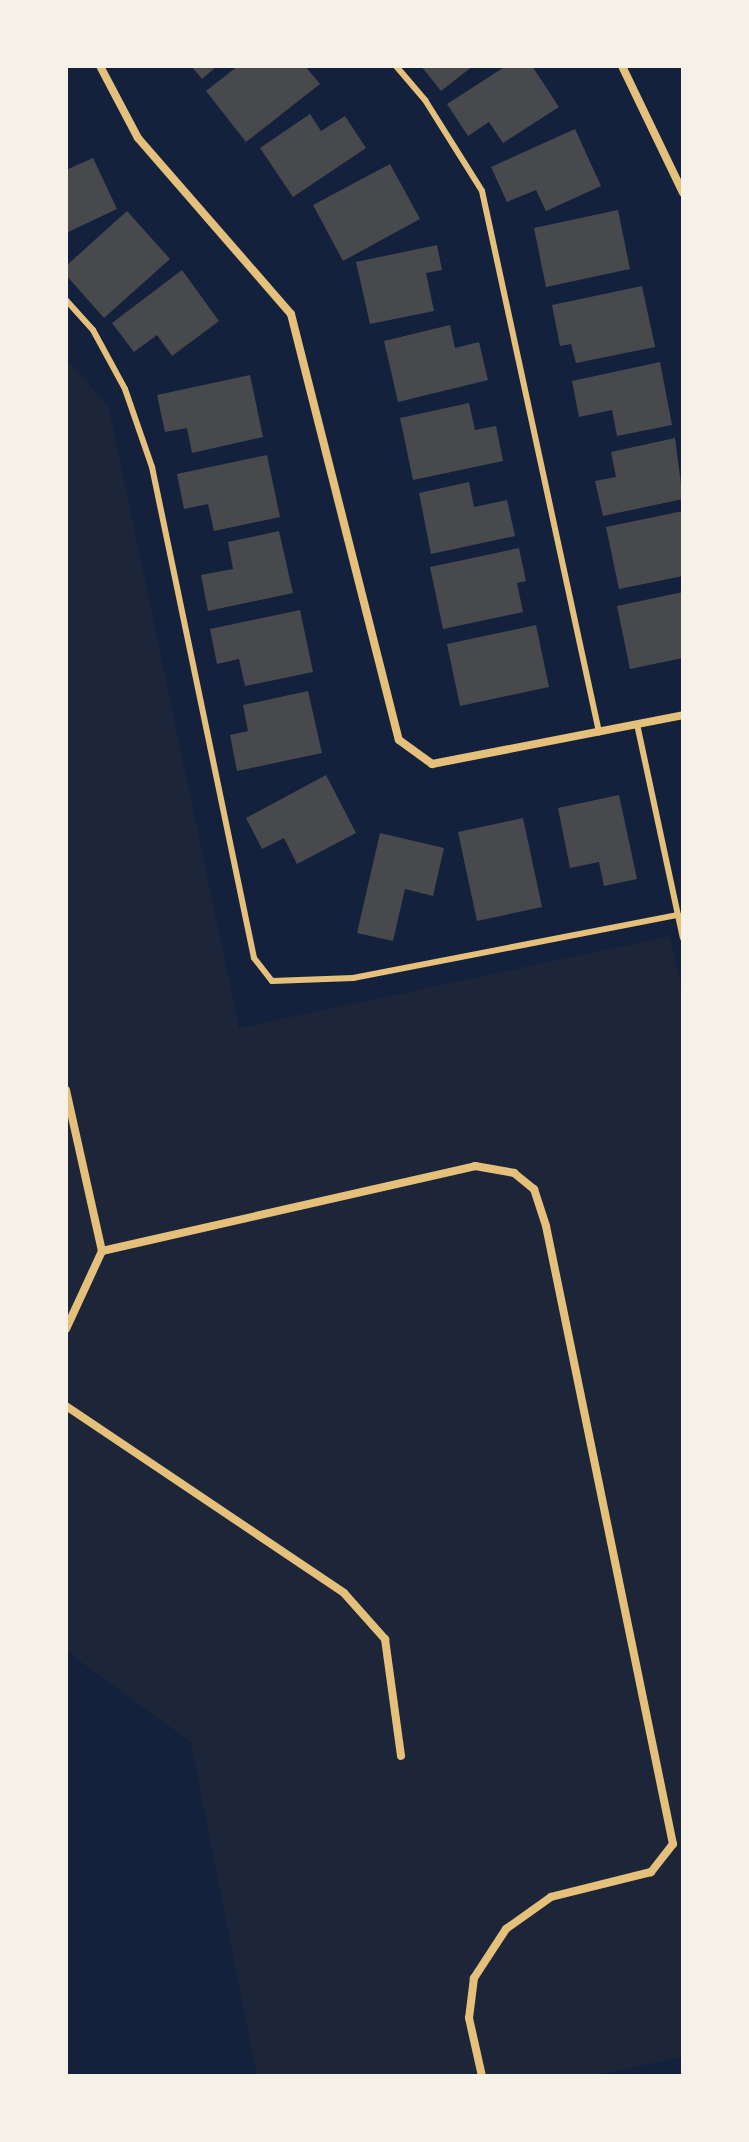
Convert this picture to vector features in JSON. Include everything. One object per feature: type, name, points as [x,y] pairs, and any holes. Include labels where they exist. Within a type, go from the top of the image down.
[{"type":"street","points":[[100,66],[138,138],[291,314],[399,740],[432,764],[683,715]]},
{"type":"street","points":[[622,66],[683,193]]},
{"type":"street","points":[[66,1090],[102,1251],[66,1329]]},
{"type":"street","points":[[102,1251],[475,1166],[514,1173],[534,1189],[546,1226],[673,1844],[664,1862],[651,1872],[551,1897],[506,1929],[474,1978],[469,2018],[482,2076]]},
{"type":"street","points":[[66,1406],[344,1593],[385,1639],[401,1756]]},
{"type":"lane","points":[[396,66],[425,100],[482,191],[599,732]]},
{"type":"lane","points":[[66,300],[93,330],[125,389],[152,467],[254,958],[272,981],[353,978],[678,915]]},
{"type":"lane","points":[[637,724],[683,938]]},
{"type":"shaded area","points":[[66,360],[108,405],[239,1028],[670,936],[683,995],[683,2057],[591,2076],[257,2076],[191,1742],[66,1651]]},
{"type":"building","points":[[191,66],[217,66],[202,79]]},
{"type":"building","points":[[238,66],[305,66],[320,84],[246,142],[206,91]]},
{"type":"building","points":[[421,66],[473,66],[441,91]]},
{"type":"building","points":[[506,66],[532,66],[559,107],[503,143],[489,122],[468,136],[447,104]]},
{"type":"building","points":[[310,114],[321,131],[345,116],[366,148],[293,197],[260,148]]},
{"type":"building","points":[[575,129],[601,186],[546,211],[536,190],[507,202],[491,167]]},
{"type":"building","points":[[93,158],[117,209],[66,233],[66,170]]},
{"type":"building","points":[[390,164],[420,219],[343,261],[313,205]]},
{"type":"building","points":[[618,210],[630,269],[546,287],[534,228]]},
{"type":"building","points":[[127,211],[170,259],[104,318],[66,275],[66,266]]},
{"type":"building","points":[[437,245],[442,270],[426,273],[434,311],[370,324],[356,262]]},
{"type":"building","points":[[182,270],[219,321],[172,356],[157,335],[134,352],[112,323]]},
{"type":"building","points":[[642,286],[655,347],[576,363],[571,344],[560,346],[552,305]]},
{"type":"building","points":[[450,325],[455,348],[479,342],[488,380],[398,402],[384,341]]},
{"type":"building","points":[[660,362],[672,425],[617,436],[612,410],[579,417],[572,381]]},
{"type":"building","points":[[250,375],[263,437],[192,453],[187,428],[165,432],[157,395]]},
{"type":"building","points":[[469,403],[475,430],[496,426],[503,461],[413,480],[400,418]]},
{"type":"building","points":[[675,438],[683,499],[603,516],[595,481],[616,477],[611,452]]},
{"type":"building","points":[[267,455],[280,517],[214,531],[208,504],[184,509],[177,474]]},
{"type":"building","points":[[469,482],[474,507],[507,500],[515,536],[431,554],[419,493]]},
{"type":"building","points":[[683,511],[683,576],[619,589],[606,527]]},
{"type":"building","points":[[279,531],[293,593],[208,611],[201,575],[233,569],[228,542]]},
{"type":"building","points":[[519,548],[526,581],[517,583],[523,612],[443,629],[430,567]]},
{"type":"building","points":[[683,592],[683,658],[630,669],[617,606]]},
{"type":"building","points":[[300,610],[313,672],[245,686],[239,659],[217,664],[210,629]]},
{"type":"building","points":[[536,625],[549,687],[460,706],[447,644]]},
{"type":"building","points":[[308,691],[322,753],[237,771],[230,735],[248,731],[243,705]]},
{"type":"building","points":[[326,775],[356,833],[297,864],[284,838],[262,849],[246,818]]},
{"type":"building","points":[[619,795],[637,879],[604,886],[599,862],[570,868],[558,808]]},
{"type":"building","points":[[523,818],[542,907],[477,921],[458,832]]},
{"type":"building","points":[[380,833],[444,848],[433,896],[405,889],[393,941],[357,933]]}]
